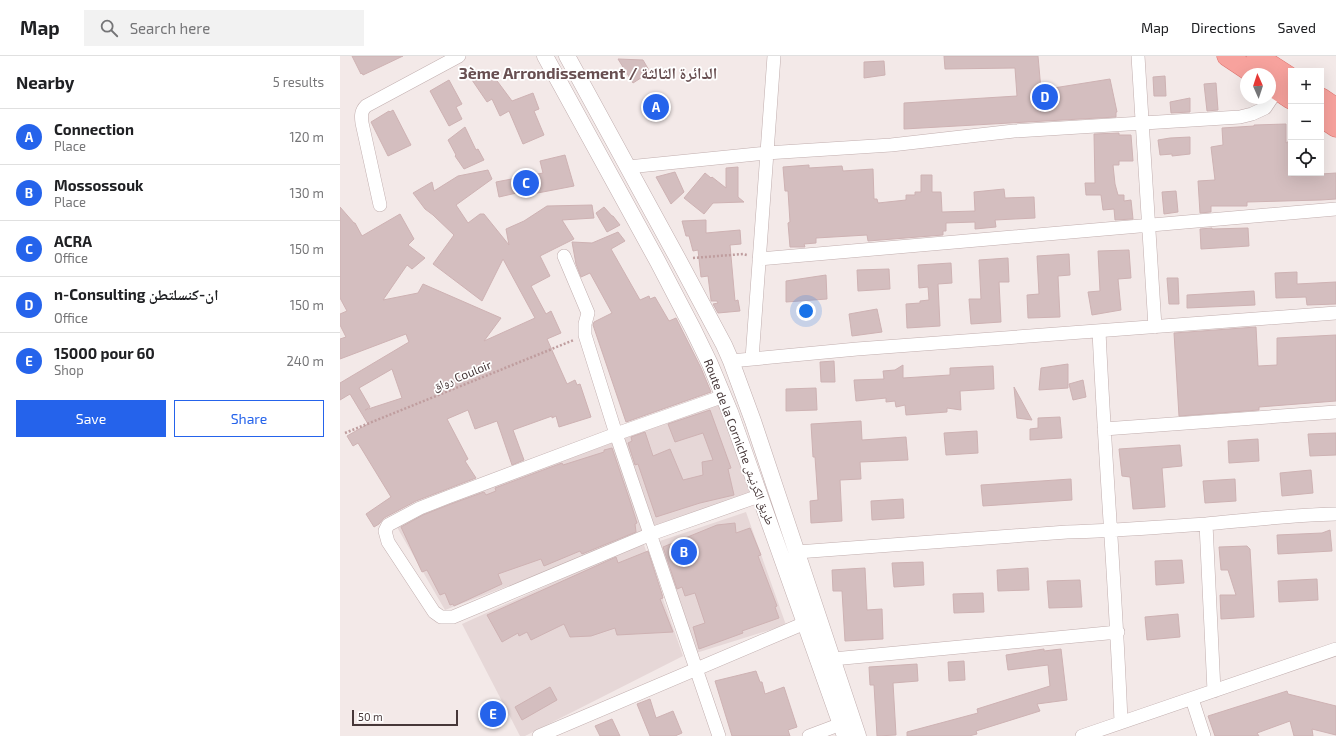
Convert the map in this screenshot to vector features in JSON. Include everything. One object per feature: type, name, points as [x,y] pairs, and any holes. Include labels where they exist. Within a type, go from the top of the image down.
[{"type":"main road","points":[[1227,56],[1245,68]]},
{"type":"main road","points":[[1257,56],[1282,88]]},
{"type":"main road","points":[[1324,100],[1336,108]]},
{"type":"main road","points":[[1324,119],[1336,127]]},
{"type":"street","points":[[380,205],[362,123],[361,116],[363,109],[459,56]]},
{"type":"street","name":"Route de la Corniche طريق الكرنيش","points":[[545,56],[694,329],[710,364],[724,396],[843,730]]},
{"type":"street","name":"Route de la Corniche طريق الكرنيش","points":[[567,56],[628,166],[724,345],[731,361],[753,421],[858,736]]},
{"type":"street","points":[[752,359],[774,56]]},
{"type":"street","points":[[1138,56],[1150,226],[1155,327]]},
{"type":"street","points":[[628,166],[766,153],[891,144],[1014,131],[1240,117],[1252,114],[1265,108],[1282,88]]},
{"type":"street","points":[[759,259],[1336,210]]},
{"type":"street","points":[[564,256],[588,312],[585,324],[585,335],[616,434],[719,736]]},
{"type":"street","points":[[731,361],[858,349],[1336,313]]},
{"type":"street","points":[[1099,331],[1110,531],[1118,632],[1121,722]]},
{"type":"street","points":[[724,396],[616,434],[420,508],[388,525],[385,531],[388,542],[434,612],[441,617],[453,617],[651,534],[759,496]]},
{"type":"street","points":[[1104,429],[1336,412]]},
{"type":"street","points":[[797,552],[1336,514]]},
{"type":"street","points":[[1206,524],[1214,691]]},
{"type":"street","points":[[540,736],[805,623]]},
{"type":"street","points":[[833,659],[1118,632]]},
{"type":"street","points":[[1088,735],[1121,722],[1336,649]]},
{"type":"street","points":[[1192,699],[1204,736]]},
{"type":"street","points":[[809,736],[843,730]]},
{"type":"path","points":[[678,259],[742,254],[759,259]]},
{"type":"path","name":"رواق Couloir","points":[[345,433],[585,335]]},
{"type":"shaded area","points":[[718,404],[753,493],[445,610],[394,522]]},
{"type":"shaded area","points":[[746,512],[786,625],[696,653],[657,542]]},
{"type":"shaded area","points":[[643,542],[683,656],[525,736],[520,736],[462,624]]},
{"type":"building","points":[[352,56],[403,56],[363,75],[362,73],[361,74]]},
{"type":"building","points":[[944,56],[1038,56],[1041,90],[1110,79],[1117,112],[1116,117],[904,129],[904,103],[1017,96],[1015,68],[945,69]]},
{"type":"building","points":[[618,59],[643,60],[650,72],[633,83]]},
{"type":"building","points":[[884,61],[885,75],[864,78],[864,62]]},
{"type":"building","points":[[489,70],[512,101],[533,93],[539,109],[534,111],[544,135],[523,144],[509,111],[500,116],[492,99],[487,102],[472,80]]},
{"type":"building","points":[[1165,76],[1166,96],[1154,96],[1153,77]]},
{"type":"building","points":[[449,80],[462,104],[456,107],[462,119],[449,126],[430,91]]},
{"type":"building","points":[[1216,83],[1218,110],[1207,111],[1204,84]]},
{"type":"building","points":[[1190,98],[1190,112],[1171,113],[1170,102]]},
{"type":"building","points":[[393,110],[411,145],[388,156],[371,122]]},
{"type":"building","points":[[1286,124],[1286,143],[1288,142],[1288,176],[1324,176],[1324,174],[1336,173],[1336,199],[1247,202],[1247,206],[1211,206],[1211,212],[1200,213],[1198,181],[1215,180],[1211,147],[1223,145],[1222,128]]},
{"type":"building","points":[[465,127],[476,150],[478,149],[484,160],[464,169],[455,156],[456,155],[448,140]]},
{"type":"building","points":[[1119,133],[1119,135],[1131,135],[1133,161],[1119,161],[1119,165],[1113,165],[1115,184],[1118,195],[1124,195],[1124,201],[1131,200],[1133,219],[1115,220],[1114,209],[1103,210],[1101,195],[1086,195],[1085,183],[1095,183],[1094,134]]},
{"type":"building","points":[[1190,137],[1190,154],[1172,156],[1172,154],[1160,155],[1158,140]]},
{"type":"building","points":[[565,155],[574,186],[522,196],[521,192],[499,197],[496,182],[543,173],[540,161]]},
{"type":"building","points":[[809,165],[809,168],[842,166],[843,171],[873,169],[874,199],[877,199],[878,203],[906,200],[906,195],[915,195],[915,192],[921,192],[921,175],[932,175],[932,192],[941,192],[942,212],[975,211],[974,192],[1004,189],[1005,198],[1034,197],[1035,218],[995,220],[996,227],[975,229],[975,222],[946,223],[946,231],[943,231],[943,235],[868,241],[867,235],[816,238],[816,243],[804,244],[805,247],[790,247],[788,191],[785,191],[783,167]]},
{"type":"building","points":[[738,167],[738,197],[744,202],[713,203],[704,214],[684,198],[705,173],[726,188],[726,168]]},
{"type":"building","points":[[488,170],[492,179],[456,205],[468,223],[480,214],[484,214],[509,245],[506,229],[524,221],[547,206],[592,205],[594,218],[562,220],[574,239],[540,256],[550,276],[531,286],[546,314],[551,311],[561,333],[547,339],[567,384],[575,380],[577,385],[580,384],[591,417],[559,427],[556,416],[552,418],[552,416],[513,430],[524,460],[512,465],[497,421],[475,429],[468,410],[447,419],[468,459],[465,461],[476,478],[416,501],[384,518],[374,527],[366,514],[391,497],[358,443],[353,446],[347,436],[368,424],[350,394],[340,400],[340,383],[409,342],[406,334],[340,359],[340,339],[346,337],[340,325],[340,314],[347,311],[340,298],[340,207],[355,223],[362,236],[400,214],[414,239],[408,245],[425,258],[412,269],[407,265],[383,300],[418,293],[423,284],[501,318],[484,341],[535,318],[503,259],[482,301],[433,264],[454,235],[425,209],[413,193],[432,182],[434,191],[458,176]],"holes":[[[392,369],[402,398],[365,410],[370,407],[359,388]]]},
{"type":"building","points":[[675,172],[684,192],[671,204],[656,177]]},
{"type":"building","points":[[1176,191],[1178,212],[1164,214],[1162,192]]},
{"type":"building","points":[[604,207],[620,225],[607,232],[596,213]]},
{"type":"building","points":[[706,220],[706,233],[740,230],[741,244],[730,245],[735,301],[738,300],[740,311],[718,313],[713,304],[718,303],[717,301],[711,301],[708,276],[701,277],[698,250],[693,251],[689,236],[686,236],[682,221]]},
{"type":"building","points":[[1248,228],[1249,246],[1201,249],[1200,229]]},
{"type":"building","points":[[618,232],[625,241],[611,249],[640,300],[649,296],[650,299],[655,297],[669,321],[676,318],[701,368],[711,392],[626,422],[593,325],[594,322],[612,313],[590,273],[581,277],[576,264],[572,242],[592,243]]},
{"type":"building","points":[[1129,250],[1131,278],[1118,279],[1121,310],[1092,315],[1088,292],[1100,291],[1098,251]]},
{"type":"building","points":[[1069,254],[1070,275],[1058,276],[1060,317],[1028,318],[1027,295],[1039,294],[1037,256]]},
{"type":"building","points":[[1008,258],[1009,282],[999,282],[1001,322],[971,324],[969,299],[981,299],[979,260]]},
{"type":"building","points":[[951,263],[952,283],[938,284],[940,326],[907,328],[906,304],[920,303],[920,301],[929,300],[928,287],[919,288],[918,265]]},
{"type":"building","points":[[889,269],[890,289],[858,291],[857,270]]},
{"type":"building","points":[[1297,272],[1297,284],[1336,282],[1336,304],[1307,305],[1306,297],[1276,298],[1275,273]]},
{"type":"building","points":[[826,275],[827,299],[786,302],[786,281]]},
{"type":"building","points":[[1167,278],[1178,278],[1179,304],[1169,304]]},
{"type":"building","points":[[1254,291],[1255,305],[1187,308],[1187,295]]},
{"type":"building","points":[[877,309],[882,332],[852,336],[849,314]]},
{"type":"building","points":[[1256,327],[1258,366],[1277,365],[1277,338],[1336,335],[1336,401],[1259,407],[1259,410],[1179,416],[1174,333]]},
{"type":"building","points":[[834,361],[835,382],[821,382],[820,362]]},
{"type":"building","points":[[1068,364],[1068,388],[1039,390],[1041,368]]},
{"type":"building","points":[[903,365],[903,378],[950,375],[950,368],[993,366],[994,389],[960,391],[961,410],[947,408],[947,412],[906,415],[905,405],[896,407],[895,401],[886,402],[886,398],[856,401],[854,380],[884,379],[883,371],[895,370]]},
{"type":"building","points":[[1083,380],[1086,397],[1073,400],[1069,384]]},
{"type":"building","points":[[1014,387],[1032,420],[1017,418]]},
{"type":"building","points":[[816,388],[817,410],[786,411],[786,389]]},
{"type":"building","points":[[710,410],[731,468],[728,469],[734,495],[700,503],[656,517],[638,464],[635,465],[628,443],[632,441],[631,437],[645,432],[653,456],[670,449],[683,480],[703,475],[702,462],[713,460],[703,433],[675,442],[668,424]]},
{"type":"building","points":[[1060,417],[1062,438],[1030,440],[1030,429],[1038,428],[1038,418]]},
{"type":"building","points":[[861,421],[862,440],[906,437],[908,460],[860,462],[861,479],[840,480],[842,521],[811,523],[810,501],[818,500],[811,424]]},
{"type":"building","points":[[977,431],[978,453],[946,455],[944,433]]},
{"type":"building","points":[[1336,433],[1336,455],[1310,456],[1308,434]]},
{"type":"building","points":[[1258,439],[1259,461],[1229,463],[1228,441]]},
{"type":"building","points":[[1180,445],[1182,466],[1162,468],[1165,507],[1133,509],[1130,477],[1122,476],[1119,449]]},
{"type":"building","points":[[612,448],[637,523],[635,524],[636,532],[582,554],[580,551],[544,566],[541,559],[498,574],[502,584],[454,606],[453,604],[450,605],[445,593],[440,595],[427,570],[422,572],[401,527],[423,515],[451,504],[484,492],[486,495],[496,491],[495,488],[562,463],[563,465]]},
{"type":"building","points":[[1311,470],[1313,493],[1282,496],[1280,473]]},
{"type":"building","points":[[1071,479],[1072,500],[983,506],[981,485]]},
{"type":"building","points":[[1235,479],[1236,501],[1205,503],[1203,481]]},
{"type":"building","points":[[903,499],[904,518],[872,520],[871,501]]},
{"type":"building","points":[[735,523],[736,533],[750,528],[761,555],[758,556],[777,606],[775,607],[779,618],[742,631],[743,633],[699,649],[693,627],[705,623],[695,593],[685,596],[682,587],[677,589],[663,547],[717,525]]},
{"type":"building","points":[[1330,530],[1332,551],[1278,554],[1277,535],[1322,533]]},
{"type":"building","points":[[1247,546],[1250,549],[1254,617],[1221,619],[1220,595],[1236,595],[1228,570],[1221,570],[1219,547]]},
{"type":"building","points":[[648,551],[663,598],[660,599],[673,632],[617,635],[615,628],[591,636],[570,637],[564,624],[531,640],[527,632],[519,636],[518,633],[502,642],[487,615],[616,557],[618,563]]},
{"type":"building","points":[[1182,560],[1184,583],[1156,585],[1155,561]]},
{"type":"building","points":[[923,562],[924,585],[894,587],[892,563]]},
{"type":"building","points":[[865,568],[867,610],[882,609],[883,639],[845,641],[842,591],[833,591],[832,570]]},
{"type":"building","points":[[1028,568],[1029,590],[998,591],[997,570]]},
{"type":"building","points":[[1317,579],[1318,600],[1279,602],[1278,581]]},
{"type":"building","points":[[1080,580],[1082,607],[1049,608],[1047,581]]},
{"type":"building","points":[[983,593],[984,612],[954,613],[953,594]]},
{"type":"building","points":[[1178,614],[1180,637],[1147,640],[1145,617]]},
{"type":"building","points":[[1044,649],[1044,651],[1061,649],[1067,700],[1037,704],[1040,711],[976,731],[977,734],[969,736],[907,736],[907,732],[978,713],[977,709],[1050,686],[1048,665],[1008,670],[1006,655]]},
{"type":"building","points":[[964,661],[965,680],[949,681],[948,662]]},
{"type":"building","points":[[917,664],[918,681],[893,683],[896,735],[877,736],[874,685],[870,685],[869,667]]},
{"type":"building","points":[[756,671],[760,682],[762,682],[765,694],[784,687],[797,727],[788,730],[790,736],[732,736],[715,681]]},
{"type":"building","points":[[550,687],[557,700],[522,720],[515,707]]},
{"type":"building","points":[[1287,691],[1288,694],[1336,706],[1336,735],[1312,729],[1313,736],[1294,736],[1290,721],[1257,733],[1259,736],[1215,736],[1208,716]]},
{"type":"building","points":[[650,699],[656,718],[673,711],[682,733],[675,736],[650,736],[637,704]]},
{"type":"building","points":[[612,719],[620,736],[600,736],[595,726]]},
{"type":"place","name":"n-Consulting ان-كنسلتطن","points":[[1045,97]]},
{"type":"place","name":"Connection","points":[[656,107]]},
{"type":"place","name":"ACRA","points":[[526,183]]},
{"type":"place","name":"Mossossouk","points":[[684,552]]},
{"type":"place","name":"15000 pour 60","points":[[493,714]]},
{"type":"district","name":"3ème Arrondissement / الدائرة الثالثة","points":[[588,73]]}]
